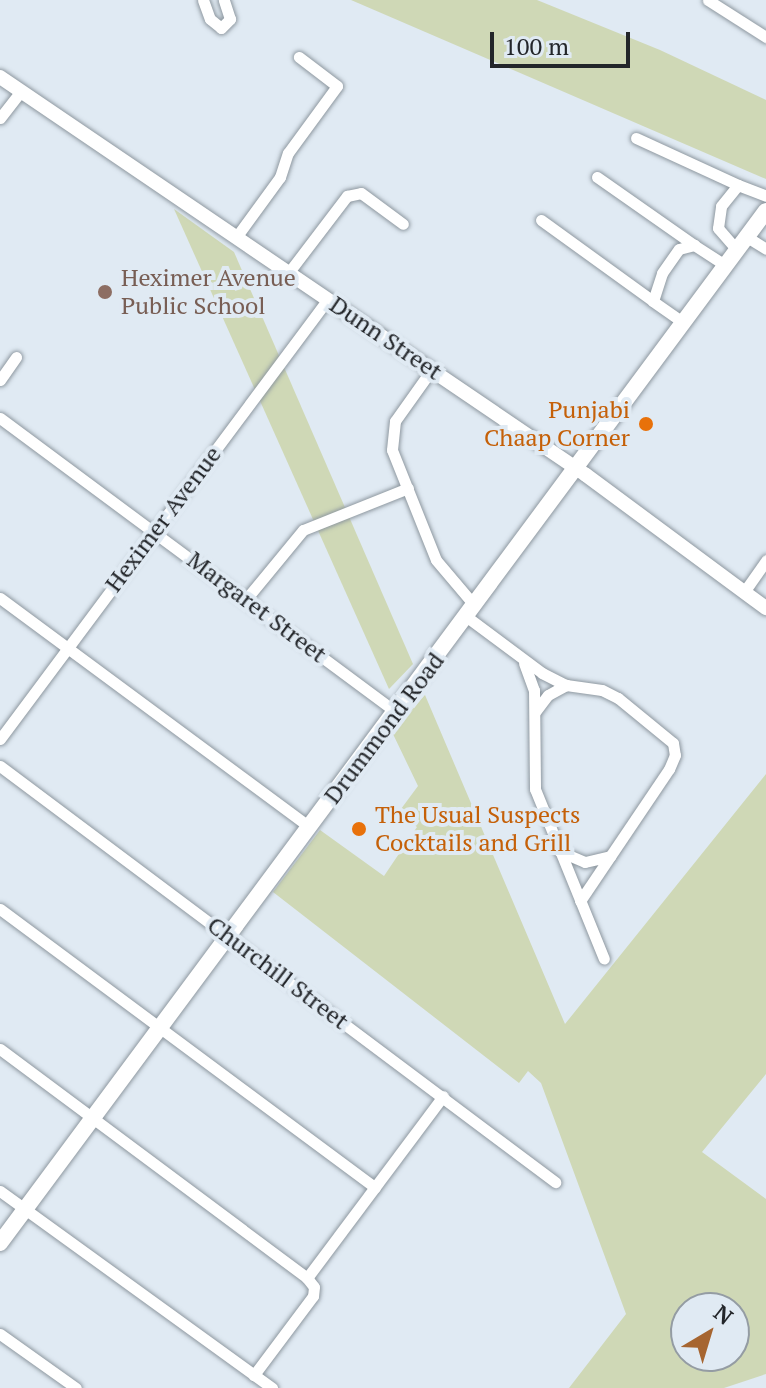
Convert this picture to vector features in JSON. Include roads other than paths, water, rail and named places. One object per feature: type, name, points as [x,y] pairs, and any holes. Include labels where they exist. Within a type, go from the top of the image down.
[{"type":"main road","name":"Drummond Road","points":[[0,1243],[766,211]]},
{"type":"street","points":[[203,0],[210,19],[221,28],[230,19],[224,0]]},
{"type":"street","points":[[708,0],[766,37]]},
{"type":"street","points":[[237,236],[280,177],[288,153],[337,86],[299,57]]},
{"type":"street","name":"Dunn Street","points":[[0,77],[577,469],[766,608]]},
{"type":"street","points":[[0,118],[21,91]]},
{"type":"street","points":[[636,138],[766,196]]},
{"type":"street","points":[[597,177],[726,266]]},
{"type":"street","points":[[738,185],[721,206],[718,228],[742,244],[766,249]]},
{"type":"street","points":[[289,272],[347,196],[361,193],[403,224]]},
{"type":"street","points":[[541,220],[684,323]]},
{"type":"street","points":[[653,301],[662,273],[679,249],[694,245]]},
{"type":"street","name":"Heximer Avenue","points":[[0,739],[328,299]]},
{"type":"street","points":[[0,380],[16,357]]},
{"type":"street","points":[[432,369],[395,421],[392,450],[436,560],[471,611],[524,663],[566,685],[602,690],[618,698],[673,743],[675,755],[669,769],[580,901]]},
{"type":"street","name":"Margaret Street","points":[[0,418],[247,598],[396,712]]},
{"type":"street","points":[[247,598],[303,530],[408,488]]},
{"type":"street","points":[[744,592],[766,560]]},
{"type":"street","points":[[0,598],[309,827]]},
{"type":"street","points":[[524,663],[534,690],[532,745],[535,789],[604,959]]},
{"type":"street","points":[[535,713],[548,695],[566,685]]},
{"type":"street","name":"Churchill Street","points":[[0,766],[555,1182]]},
{"type":"street","points":[[558,850],[585,862],[610,856]]},
{"type":"street","points":[[0,909],[375,1187]]},
{"type":"street","points":[[0,1049],[307,1278],[314,1287],[313,1296],[254,1375]]},
{"type":"street","points":[[307,1278],[443,1096]]},
{"type":"street","points":[[0,1191],[272,1388]]},
{"type":"street","points":[[0,1334],[76,1388]]},
{"type":"place","name":"Heximer Avenue Public School","points":[[105,292]]},
{"type":"place","name":"Punjabi Chaap Corner","points":[[646,424]]},
{"type":"place","name":"The Usual Suspects Cocktails and Grill","points":[[359,829]]}]
